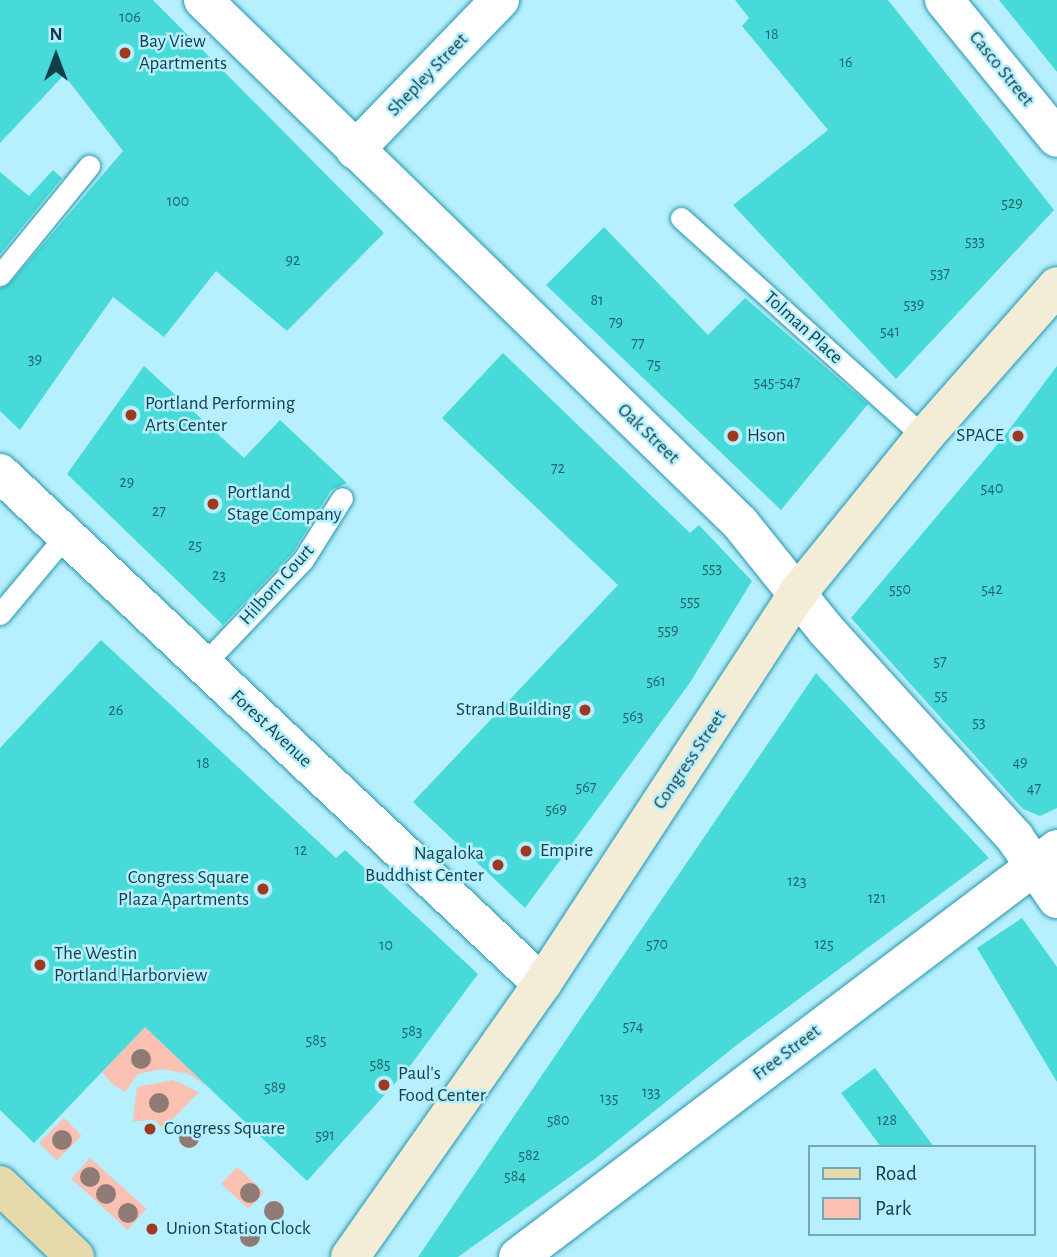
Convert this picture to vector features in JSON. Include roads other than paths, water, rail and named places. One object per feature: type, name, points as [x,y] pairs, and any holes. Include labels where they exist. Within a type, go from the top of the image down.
[{"type":"main road","name":"Congress Street","points":[[350,1257],[542,984],[797,594],[923,438],[1057,286]]},
{"type":"main road","points":[[0,1185],[75,1257]]},
{"type":"street","name":"Oak Street","points":[[203,0],[740,523],[797,594],[1014,838],[1046,858],[1057,899]]},
{"type":"street","name":"Shepley Street","points":[[355,150],[500,0]]},
{"type":"street","name":"Casco Street","points":[[944,0],[1057,138]]},
{"type":"street","name":"Forest Avenue","points":[[0,473],[542,984]]},
{"type":"street","name":"Free Street","points":[[518,1257],[1046,858]]},
{"type":"lane","points":[[0,275],[89,166]]},
{"type":"lane","name":"Tolman Place","points":[[681,218],[923,438]]},
{"type":"lane","name":"Hilborn Court","points":[[203,665],[303,560],[342,498]]},
{"type":"lane","points":[[0,614],[66,535]]},
{"type":"place","name":"Bay View Apartments","points":[[125,53]]},
{"type":"place","name":"Portland Performing Arts Center","points":[[131,415]]},
{"type":"place","name":"Hson","points":[[733,436]]},
{"type":"place","name":"SPACE","points":[[1018,436]]},
{"type":"place","name":"Portland Stage Company","points":[[213,504]]},
{"type":"place","name":"Strand Building","points":[[585,710]]},
{"type":"place","name":"Empire","points":[[526,851]]},
{"type":"place","name":"Nagaloka Buddhist Center","points":[[498,865]]},
{"type":"place","name":"Congress Square Plaza Apartments","points":[[263,889]]},
{"type":"place","name":"The Westin Portland Harborview","points":[[40,965]]},
{"type":"place","name":"Paul's Food Center","points":[[384,1085]]},
{"type":"place","name":"Congress Square","points":[[150,1129]]},
{"type":"place","name":"Union Station Clock","points":[[152,1229]]}]
